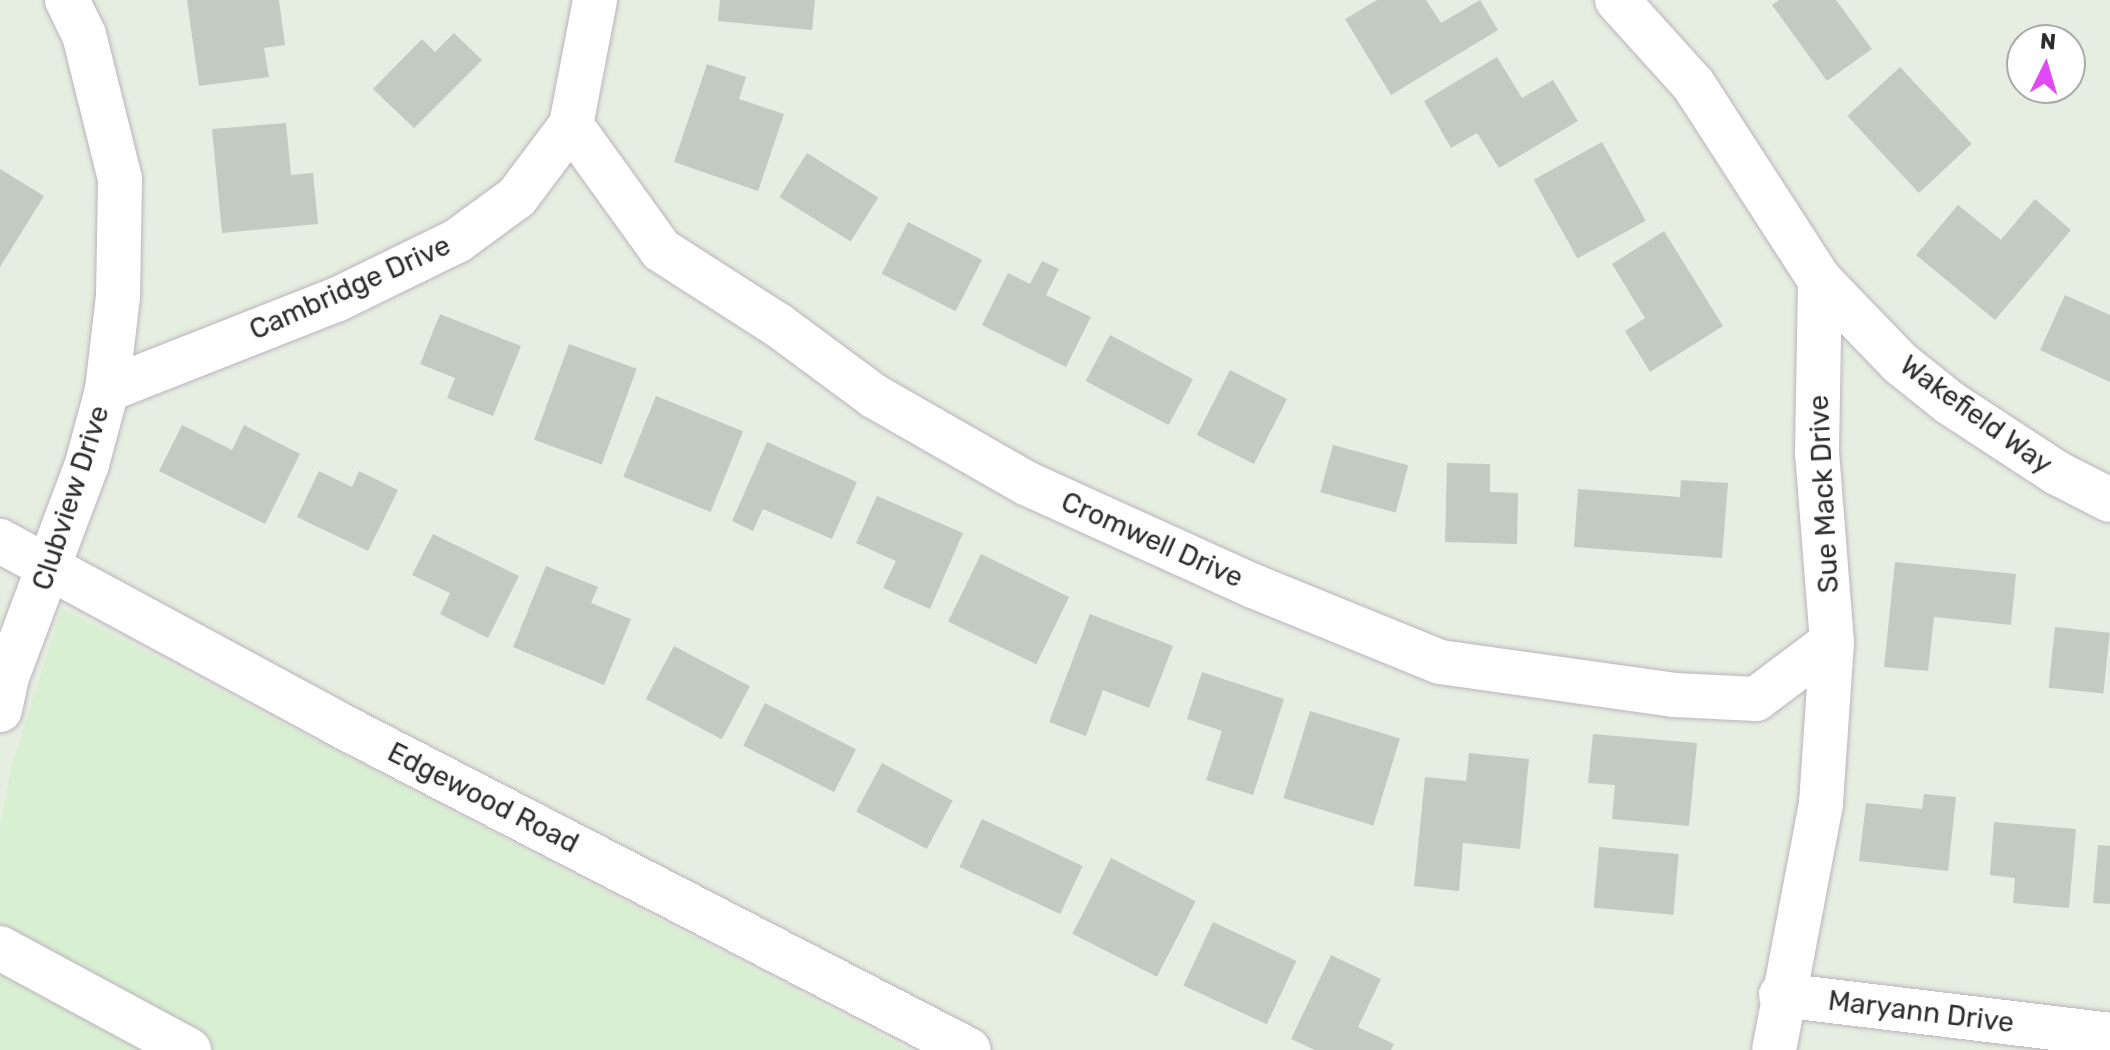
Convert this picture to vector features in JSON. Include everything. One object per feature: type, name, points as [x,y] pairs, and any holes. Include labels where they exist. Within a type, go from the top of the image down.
[{"type":"street","name":"Clubview Drive","points":[[0,710],[87,464],[107,390],[118,296],[120,179],[84,35],[67,0]]},
{"type":"street","name":"Cambridge Drive","points":[[107,390],[336,300],[457,241],[517,197],[571,125],[595,0]]},
{"type":"street","points":[[1617,0],[1693,84],[1820,280]]},
{"type":"street","name":"Cromwell Drive","points":[[571,125],[661,250],[778,325],[874,396],[1026,483],[1253,586],[1440,662],[1674,695],[1756,699],[1832,642]]},
{"type":"street","name":"Wakefield Way","points":[[1820,280],[1900,363],[1950,403],[2057,473],[2110,500]]},
{"type":"street","name":"Sue Mack Drive","points":[[1774,1050],[1781,995],[1821,804],[1832,642],[1817,452],[1820,280]]},
{"type":"street","name":"Edgewood Road","points":[[0,541],[969,1050]]},
{"type":"street","points":[[0,608],[49,568]]},
{"type":"street","points":[[0,948],[189,1050]]},
{"type":"street","name":"Maryann Drive","points":[[1781,995],[2110,1035]]},
{"type":"shaded area","points":[[62,608],[909,1050],[0,1050],[0,826],[11,768]]},
{"type":"building","points":[[187,0],[279,0],[285,45],[264,48],[269,77],[199,86]]},
{"type":"building","points":[[720,0],[815,0],[812,30],[718,21]]},
{"type":"building","points":[[1377,0],[1426,0],[1441,23],[1480,0],[1498,30],[1391,95],[1345,19]]},
{"type":"building","points":[[1779,0],[1836,0],[1872,49],[1827,81],[1772,5]]},
{"type":"building","points":[[454,33],[482,60],[414,128],[373,89],[422,39],[435,52]]},
{"type":"building","points":[[1497,57],[1522,98],[1553,80],[1578,121],[1499,168],[1477,133],[1451,148],[1424,101]]},
{"type":"building","points":[[707,64],[746,77],[739,99],[784,114],[758,191],[674,162]]},
{"type":"building","points":[[1900,67],[1972,144],[1919,193],[1847,116]]},
{"type":"building","points":[[286,123],[291,175],[313,173],[318,224],[222,233],[212,129]]},
{"type":"building","points":[[1602,142],[1646,221],[1577,259],[1534,180]]},
{"type":"building","points":[[807,153],[878,198],[851,242],[779,197]]},
{"type":"building","points":[[0,169],[44,196],[0,267]]},
{"type":"building","points":[[2035,199],[2071,230],[1995,320],[1916,255],[1958,205],[2001,240]]},
{"type":"building","points":[[908,222],[982,260],[956,311],[882,274]]},
{"type":"building","points":[[1664,231],[1723,326],[1650,372],[1625,331],[1645,318],[1612,264]]},
{"type":"building","points":[[1042,261],[1059,269],[1046,295],[1091,317],[1066,367],[982,325],[1008,273],[1030,284]]},
{"type":"building","points":[[2065,295],[2110,315],[2110,382],[2040,350]]},
{"type":"building","points":[[440,314],[521,346],[493,416],[447,398],[455,378],[420,364]]},
{"type":"building","points":[[1110,335],[1193,379],[1169,425],[1086,381]]},
{"type":"building","points":[[569,344],[637,369],[602,464],[534,440]]},
{"type":"building","points":[[1230,370],[1287,399],[1254,464],[1197,435]]},
{"type":"building","points":[[656,396],[743,431],[711,512],[623,477]]},
{"type":"building","points":[[182,425],[232,450],[244,425],[300,454],[265,524],[159,471]]},
{"type":"building","points":[[767,442],[857,482],[832,539],[763,509],[753,531],[732,521]]},
{"type":"building","points":[[1333,445],[1408,465],[1396,513],[1320,492]]},
{"type":"building","points":[[1447,463],[1490,464],[1490,492],[1518,493],[1517,544],[1445,542]]},
{"type":"building","points":[[319,471],[352,487],[359,471],[398,490],[368,551],[297,517]]},
{"type":"building","points":[[1681,480],[1728,483],[1722,558],[1574,547],[1578,489],[1680,497]]},
{"type":"building","points":[[877,496],[963,533],[930,609],[883,588],[896,561],[856,543]]},
{"type":"building","points":[[433,534],[519,576],[488,638],[440,614],[450,593],[412,575]]},
{"type":"building","points":[[981,554],[1069,597],[1036,664],[948,621]]},
{"type":"building","points":[[1895,562],[2016,574],[2011,625],[1934,617],[1928,671],[1884,667]]},
{"type":"building","points":[[546,566],[598,587],[591,603],[631,619],[604,685],[513,647]]},
{"type":"building","points":[[1090,614],[1173,646],[1149,708],[1103,690],[1086,736],[1049,722]]},
{"type":"building","points":[[2055,627],[2110,633],[2103,693],[2049,688]]},
{"type":"building","points":[[674,646],[750,686],[722,739],[646,699]]},
{"type":"building","points":[[1202,672],[1284,699],[1253,795],[1206,780],[1222,731],[1187,719]]},
{"type":"building","points":[[765,703],[856,749],[834,792],[743,746]]},
{"type":"building","points":[[1310,711],[1400,738],[1373,826],[1283,798]]},
{"type":"building","points":[[1593,734],[1697,743],[1689,826],[1612,819],[1615,785],[1588,783]]},
{"type":"building","points":[[1469,753],[1529,759],[1520,849],[1463,843],[1459,891],[1414,886],[1425,777],[1466,781]]},
{"type":"building","points":[[882,763],[953,801],[927,849],[856,812]]},
{"type":"building","points":[[1924,794],[1956,797],[1948,871],[1859,861],[1866,803],[1922,809]]},
{"type":"building","points":[[982,819],[1083,866],[1060,914],[960,867]]},
{"type":"building","points":[[1994,822],[2076,829],[2069,908],[2013,903],[2015,878],[1990,875]]},
{"type":"building","points":[[2098,845],[2110,846],[2110,904],[2093,903]]},
{"type":"building","points":[[1599,847],[1679,854],[1673,915],[1594,908]]},
{"type":"building","points":[[1111,858],[1196,901],[1157,977],[1072,934]]},
{"type":"building","points":[[1213,922],[1296,961],[1267,1024],[1183,985]]},
{"type":"building","points":[[1331,955],[1381,979],[1358,1027],[1394,1044],[1391,1050],[1315,1050],[1291,1039]]}]
